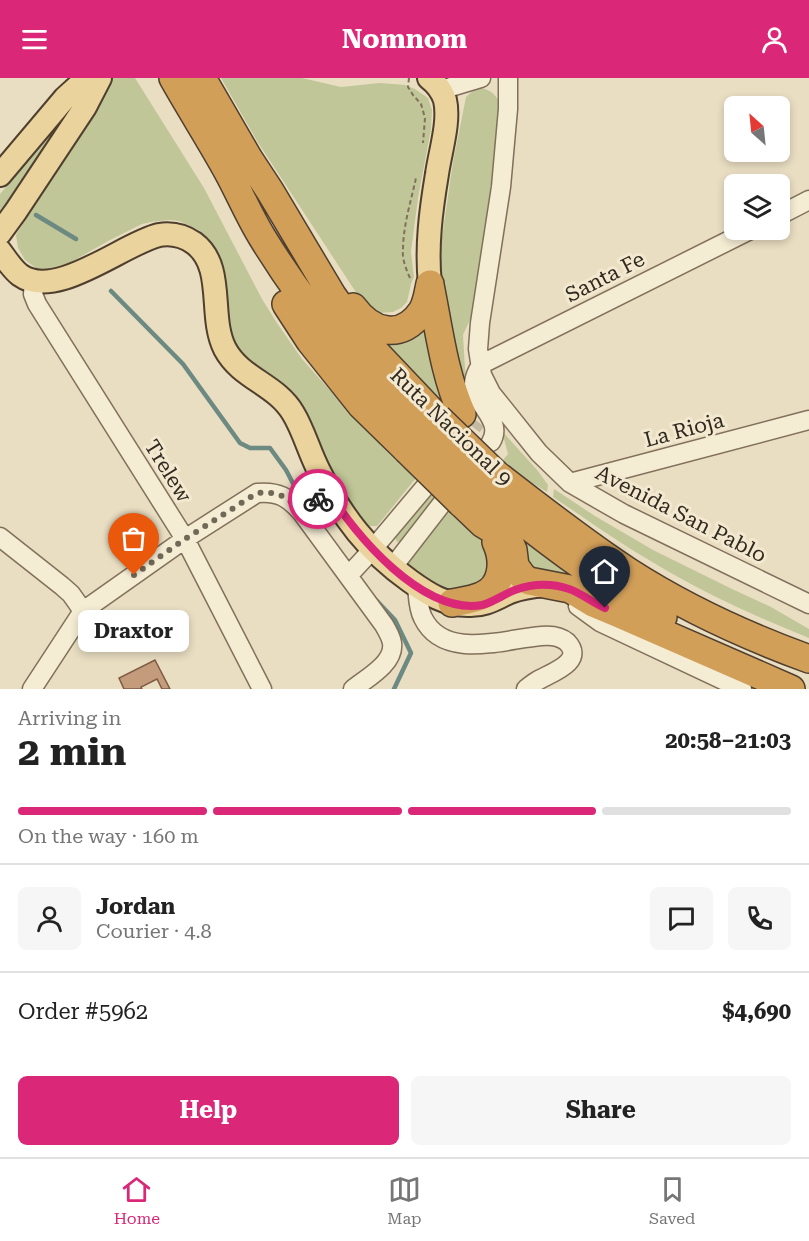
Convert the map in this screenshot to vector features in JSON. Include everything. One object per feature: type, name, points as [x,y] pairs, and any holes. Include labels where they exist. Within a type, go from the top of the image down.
[{"type":"highway","points":[[173,78],[238,173],[250,240],[264,267],[310,341],[361,405],[449,424]]},
{"type":"highway","name":"Ruta Nacional 9","points":[[202,78],[238,173],[270,191],[332,295],[357,331],[388,366],[449,424],[478,477],[566,554],[618,591],[683,628],[726,649],[809,682]]},
{"type":"highway","points":[[270,191],[297,220],[360,317],[371,325],[382,330],[393,330],[404,328],[415,319],[423,310],[427,299],[421,283]]},
{"type":"highway","points":[[421,283],[456,402],[449,424],[478,477],[483,524],[501,554],[500,574],[492,589],[483,596],[452,603]]},
{"type":"highway","name":"Ruta Nacional 9","points":[[478,477],[548,514],[627,571],[690,608],[736,630],[809,658]]},
{"type":"highway","points":[[483,524],[510,543],[515,566],[523,577],[570,589],[617,614],[791,689]]},
{"type":"main road","points":[[0,175],[66,98],[87,78]]},
{"type":"main road","points":[[0,233],[85,107],[100,78]]},
{"type":"main road","points":[[421,283],[428,256],[436,176],[445,128],[445,100],[435,84]]},
{"type":"main road","points":[[0,251],[10,266],[21,276],[34,280],[52,281],[87,269],[152,237],[176,235],[194,243],[210,264],[216,321],[225,349],[244,373],[273,390],[287,404],[294,414],[328,490],[372,550],[392,568],[444,602],[482,605],[520,588],[550,584]]},
{"type":"street","points":[[435,84],[481,78]]},
{"type":"street","points":[[449,424],[477,396],[474,382],[480,365],[478,350],[480,323],[501,187],[508,109],[508,78]]},
{"type":"street","points":[[790,209],[809,200]]},
{"type":"street","name":"Santa Fe","points":[[480,365],[730,240]]},
{"type":"street","name":"Trelew","points":[[34,280],[33,294],[38,304],[185,539],[262,689]]},
{"type":"street","name":"Avenida San Pablo","points":[[480,365],[490,393],[539,453],[570,483],[634,519],[809,604]]},
{"type":"street","name":"La Rioja","points":[[570,483],[809,420]]},
{"type":"street","points":[[392,568],[478,477],[495,436],[495,428],[449,424]]},
{"type":"street","points":[[348,576],[430,481]]},
{"type":"street","points":[[302,513],[328,490]]},
{"type":"street","points":[[32,689],[83,611],[185,539],[257,493],[269,492],[290,499],[302,513],[384,625],[392,641],[392,651],[384,664],[353,689]]},
{"type":"street","points":[[0,537],[71,594],[83,611]]},
{"type":"street","points":[[550,584],[600,622],[742,689]]},
{"type":"street","points":[[417,586],[422,617],[429,628],[448,639],[477,645],[542,636],[556,636],[564,639],[570,646],[572,656],[568,665],[526,689]]},
{"type":"path","points":[[409,78],[408,87],[422,104],[425,118],[421,151]]},
{"type":"path","points":[[417,173],[402,251],[406,269],[421,283]]},
{"type":"green space","points":[[111,78],[135,78],[204,188],[262,299],[302,359],[390,455],[416,478],[377,526],[364,526],[260,374],[230,343],[212,245],[199,230],[179,221],[151,222],[110,240],[57,269],[36,268],[25,260],[18,248],[16,235]]},
{"type":"green space","points":[[221,78],[302,78],[341,87],[380,83],[405,85],[428,98],[432,110],[431,129],[411,252],[414,277],[407,302],[401,308],[393,312],[379,313],[361,300],[257,141]]},
{"type":"green space","points":[[481,88],[496,96],[501,113],[473,313],[463,335],[465,369],[472,411],[461,382],[445,302],[440,251],[453,162],[466,97],[475,89]]},
{"type":"green space","points":[[54,134],[2,215],[0,213],[0,194]]},
{"type":"green space","points":[[423,327],[452,418],[384,346],[407,338]]},
{"type":"green space","points":[[497,429],[500,429],[538,471],[548,485],[547,492],[526,479],[503,460],[508,454],[504,439]]},
{"type":"green space","points":[[554,489],[653,550],[771,607],[809,629],[809,638],[727,602],[668,571],[553,497]]},
{"type":"green space","points":[[430,491],[438,498],[404,541],[397,542],[396,534]]},
{"type":"green space","points":[[448,506],[491,545],[494,580],[450,594],[412,571],[407,562]]},
{"type":"green space","points":[[503,527],[549,559],[598,589],[536,573]]},
{"type":"building","points":[[155,660],[170,689],[162,689],[157,679],[141,687],[142,689],[124,689],[119,678]]},
{"type":"waterway","points":[[36,215],[76,239]]},
{"type":"waterway","points":[[111,291],[183,364],[240,443],[250,448],[270,448],[286,470],[297,491]]},
{"type":"waterway","points":[[377,601],[395,620],[411,653],[394,689]]},
{"type":"tunnel","points":[[456,448],[477,421]]},
{"type":"way so far","points":[[134,575],[257,493],[269,492],[290,499],[302,513],[318,499]]},
{"type":"place","name":"Draxtor","points":[[134,575]]},
{"type":"route","points":[[318,499],[328,490],[372,550],[401,575],[444,602],[482,605],[520,588],[550,584],[570,589],[605,608]]}]
